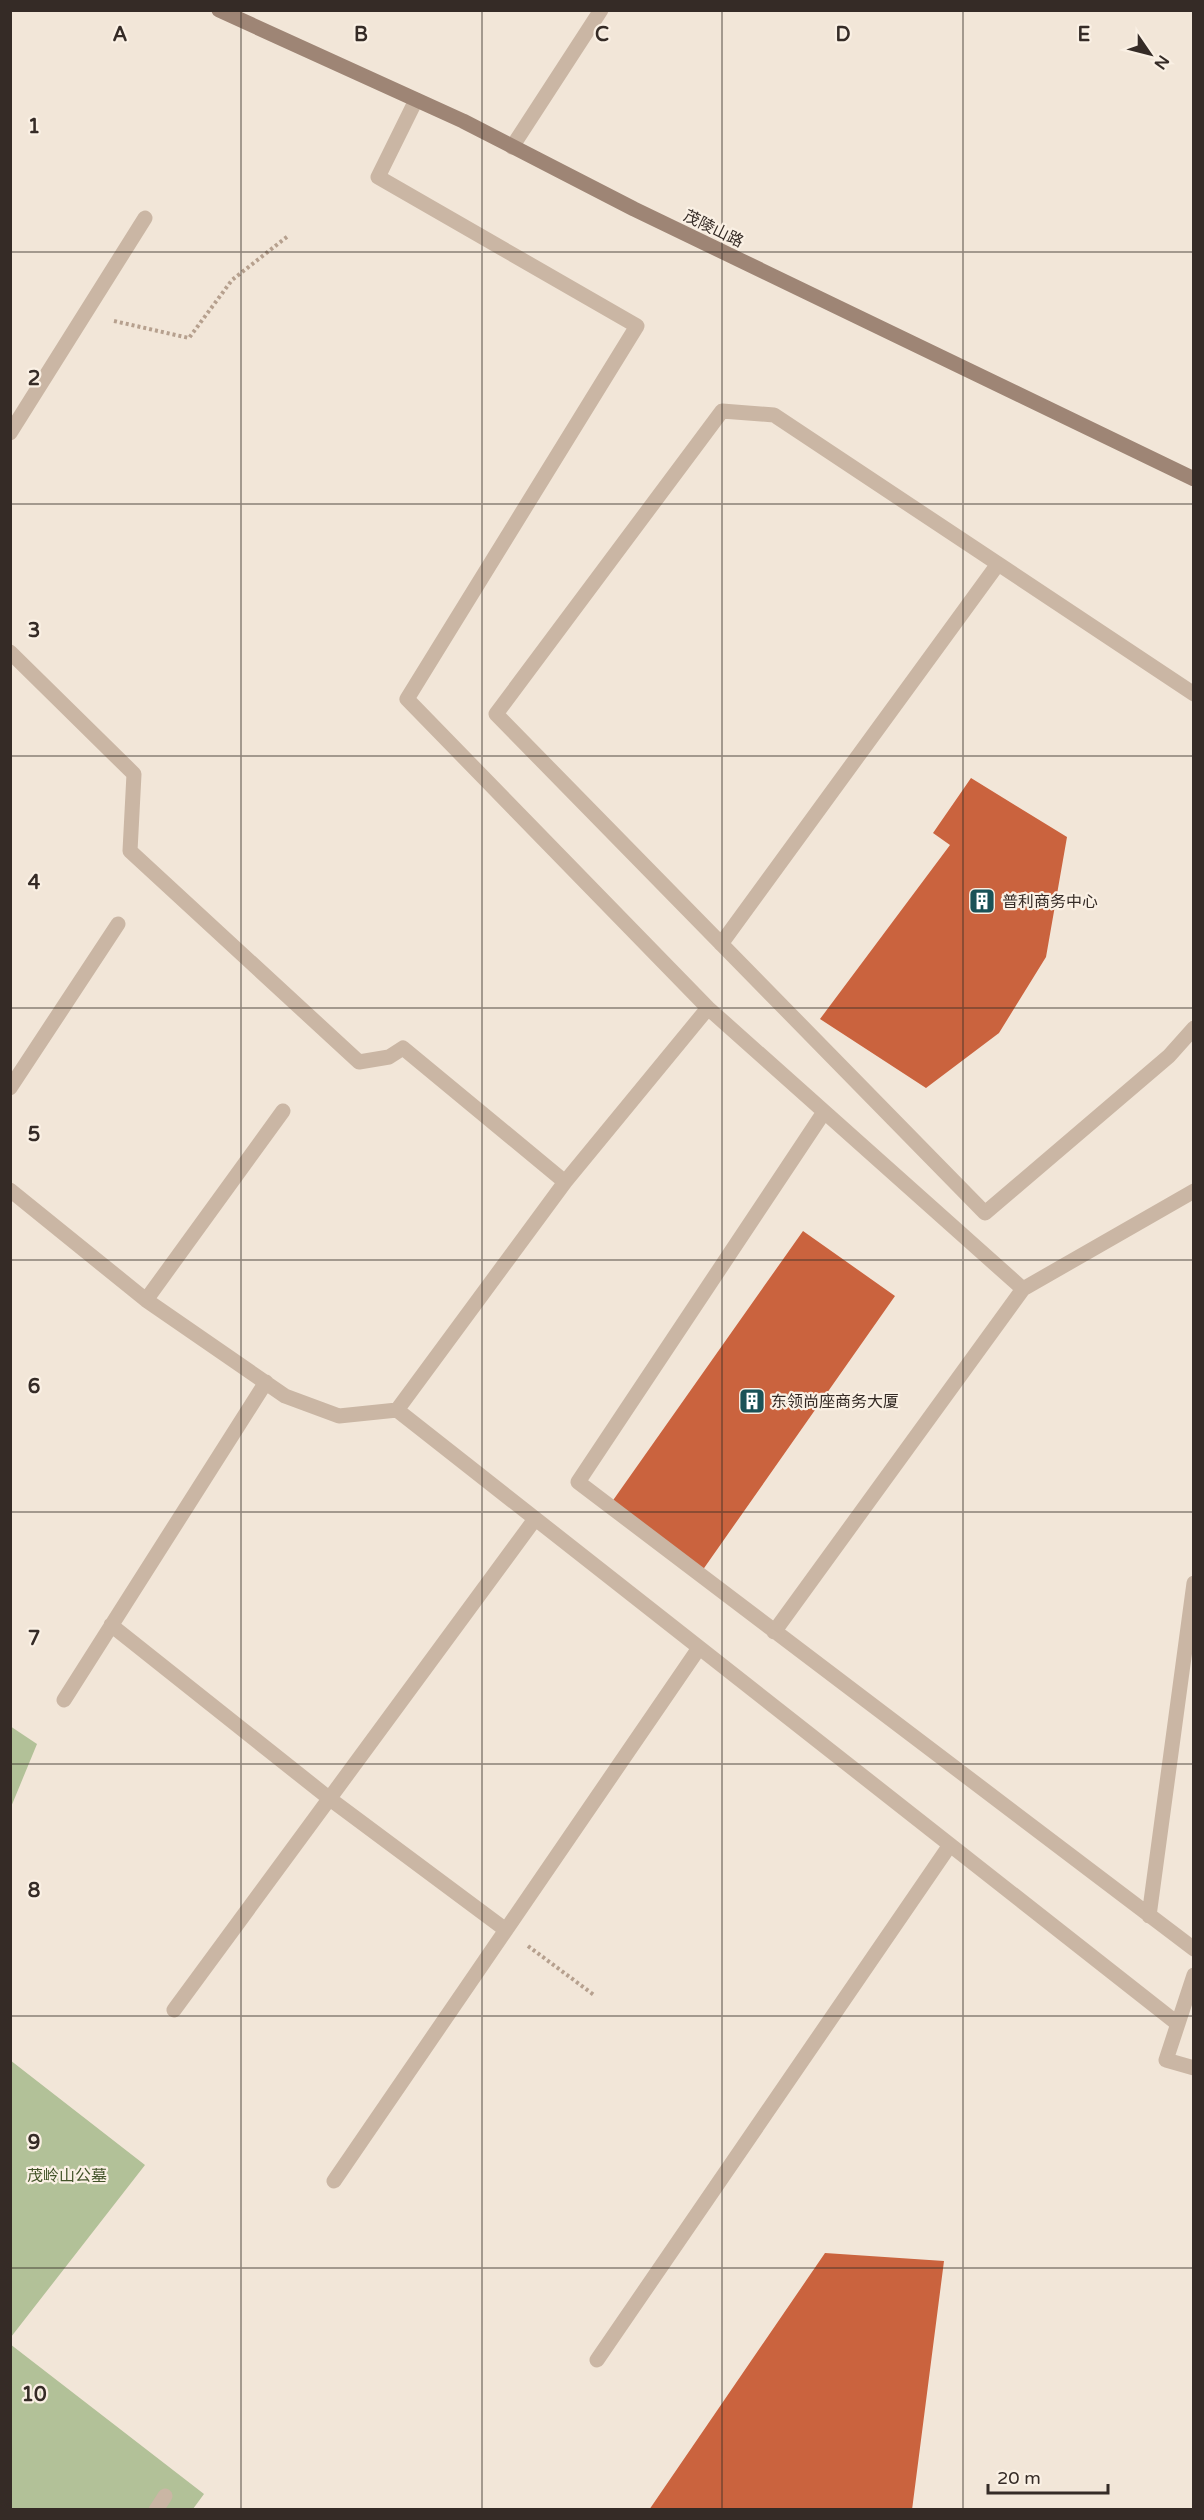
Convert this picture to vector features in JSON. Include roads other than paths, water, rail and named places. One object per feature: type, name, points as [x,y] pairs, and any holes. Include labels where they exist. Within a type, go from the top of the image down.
[{"type":"street","name":"茂陵山路","points":[[219,10],[416,100],[633,209],[1194,479]]},
{"type":"street","points":[[512,147],[600,10]]},
{"type":"street","points":[[416,100],[378,177],[637,326],[407,699],[708,1008],[1023,1289]]},
{"type":"street","points":[[10,433],[145,218]]},
{"type":"street","points":[[1194,694],[774,415],[722,411],[496,714],[985,1214],[1169,1056],[1194,1028]]},
{"type":"street","points":[[721,944],[999,564]]},
{"type":"street","points":[[10,652],[134,774],[130,851],[359,1062],[389,1058],[403,1048],[565,1182]]},
{"type":"street","points":[[10,1088],[118,924]]},
{"type":"street","points":[[397,1410],[565,1182],[708,1008]]},
{"type":"street","points":[[146,1300],[283,1111]]},
{"type":"street","points":[[824,1112],[578,1482],[1194,1948]]},
{"type":"street","points":[[10,1191],[146,1300],[285,1396],[339,1416],[397,1410],[1178,2024]]},
{"type":"street","points":[[774,1632],[1023,1289],[1194,1191]]},
{"type":"street","points":[[63,1700],[266,1382]]},
{"type":"street","points":[[174,2010],[535,1519]]},
{"type":"street","points":[[1149,1916],[1194,1583]]},
{"type":"street","points":[[111,1625],[330,1799],[506,1930]]},
{"type":"street","points":[[334,2181],[699,1648]]},
{"type":"street","points":[[597,2360],[950,1845]]},
{"type":"street","points":[[1194,1975],[1166,2060],[1194,2068]]},
{"type":"street","points":[[156,2510],[165,2496]]},
{"type":"place","name":"普利商务中心","points":[[982,901]]},
{"type":"place","name":"东领尚座商务大厦","points":[[752,1401]]},
{"type":"park label","name":"茂岭山公墓","points":[[67,2175]]}]
